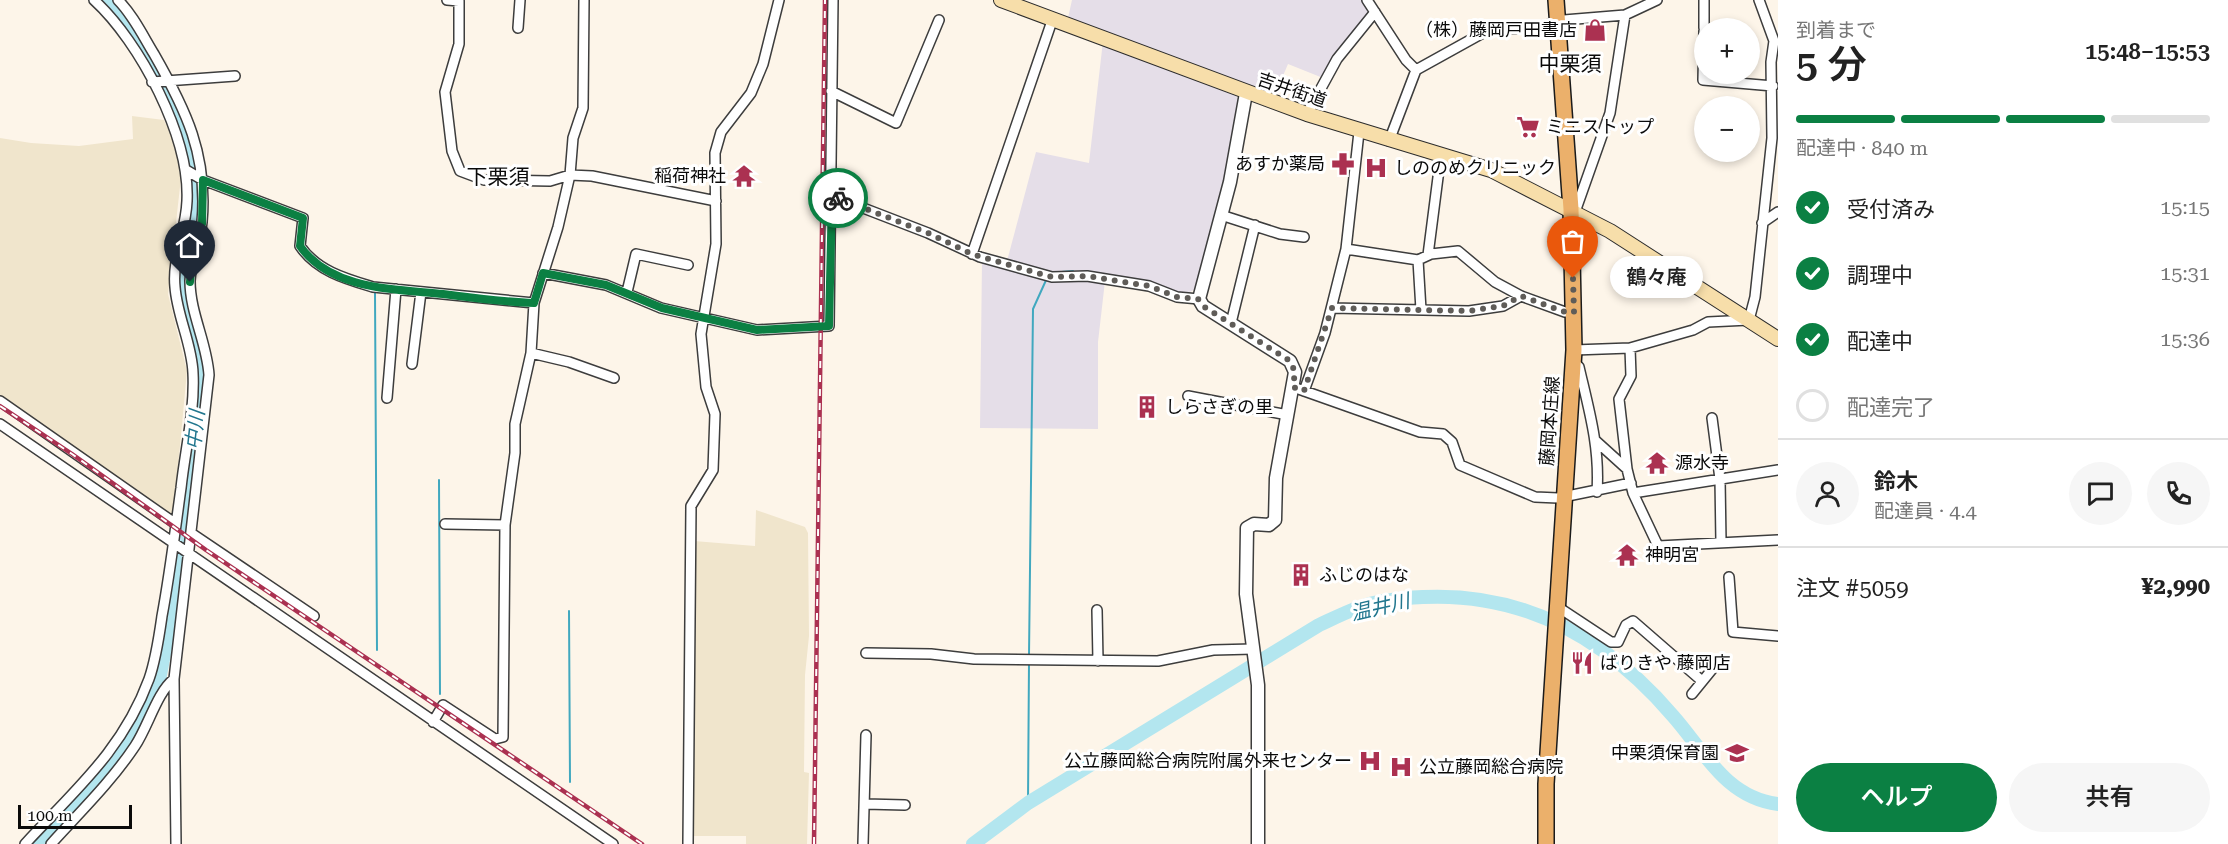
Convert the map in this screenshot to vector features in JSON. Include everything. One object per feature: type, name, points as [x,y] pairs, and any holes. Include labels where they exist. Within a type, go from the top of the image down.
[{"type":"main road","name":"吉井街道","points":[[1001,0],[1245,93],[1359,132],[1491,170],[1573,211],[1661,262],[1778,339]]},
{"type":"main road","name":"藤岡本庄線","points":[[1546,844],[1546,784],[1574,355],[1573,211],[1556,0]]},
{"type":"street","points":[[118,0],[138,27],[169,81],[193,130],[203,180],[202,224],[192,260],[190,282],[193,304],[208,359],[208,375],[174,679],[176,844]]},
{"type":"street","points":[[447,0],[459,1],[459,44],[445,92],[452,151],[460,171],[484,180],[550,181],[570,175],[592,176],[716,201]]},
{"type":"street","points":[[518,28],[520,0]]},
{"type":"street","points":[[433,722],[443,705],[495,739],[503,736],[505,525],[515,453],[515,424],[531,353],[534,303],[570,175],[573,138],[583,108],[584,0]]},
{"type":"street","points":[[688,844],[691,506],[713,470],[715,414],[706,387],[702,352],[716,244],[715,153],[721,132],[751,93],[763,64],[779,0]]},
{"type":"street","points":[[543,273],[606,285],[662,308],[757,330],[829,326],[833,0]]},
{"type":"street","points":[[1367,0],[1406,60],[1416,70]]},
{"type":"street","points":[[1389,141],[1416,70],[1490,29],[1537,28],[1558,21],[1625,15],[1657,0]]},
{"type":"street","points":[[1704,0],[1704,18]]},
{"type":"street","points":[[1597,492],[1599,460],[1596,441],[1579,367],[1574,355],[1630,348],[1694,330],[1708,321],[1749,320],[1755,297],[1772,138],[1771,62],[1774,41],[1759,0]]},
{"type":"street","points":[[25,844],[98,768],[132,718],[150,678],[175,544],[193,390],[192,359],[174,288],[174,273],[185,222],[186,170],[175,130],[152,82],[129,40],[97,1]]},
{"type":"street","points":[[1307,114],[1337,58],[1375,12]]},
{"type":"street","points":[[1573,211],[1610,113],[1625,15]]},
{"type":"street","points":[[972,254],[1053,18]]},
{"type":"street","points":[[831,91],[896,123],[939,20]]},
{"type":"street","points":[[152,82],[235,76]]},
{"type":"street","points":[[1745,84],[1773,86]]},
{"type":"street","points":[[1198,299],[1230,182],[1245,93]]},
{"type":"street","points":[[1258,844],[1258,686],[1246,594],[1247,528],[1254,524],[1269,525],[1275,520],[1276,478],[1288,416],[1332,308],[1346,249],[1359,132]]},
{"type":"street","points":[[1428,255],[1441,154]]},
{"type":"street","points":[[186,170],[203,180],[303,218],[300,246],[309,259],[321,267],[373,287],[534,303]]},
{"type":"street","points":[[832,196],[928,233],[972,254],[1052,277],[1098,278],[1149,286],[1177,297],[1198,299],[1203,306],[1290,361],[1299,389]]},
{"type":"street","points":[[1762,223],[1778,212]]},
{"type":"street","points":[[1221,215],[1280,234],[1304,237]]},
{"type":"street","points":[[1231,323],[1255,225]]},
{"type":"street","points":[[1346,249],[1418,260],[1428,255],[1458,251],[1495,282],[1521,296],[1565,312],[1574,312]]},
{"type":"street","points":[[627,292],[636,254],[688,265]]},
{"type":"street","points":[[1418,260],[1421,310]]},
{"type":"street","points":[[387,398],[396,289]]},
{"type":"street","points":[[412,364],[421,292]]},
{"type":"street","points":[[1332,308],[1468,311],[1503,306],[1521,296]]},
{"type":"street","points":[[1630,348],[1631,376],[1619,399],[1628,469],[1632,488],[1658,546],[1778,540]]},
{"type":"street","points":[[531,353],[569,362],[614,378]]},
{"type":"street","points":[[1299,389],[1420,432],[1443,434],[1452,442],[1460,465],[1522,494],[1546,498],[1720,479],[1778,470]]},
{"type":"street","points":[[1188,396],[1288,416]]},
{"type":"street","points":[[0,401],[176,524]]},
{"type":"street","points":[[1712,418],[1720,479],[1721,542]]},
{"type":"street","points":[[0,424],[613,844]]},
{"type":"street","points":[[1596,441],[1628,469]]},
{"type":"street","points":[[445,524],[505,525]]},
{"type":"street","points":[[191,533],[314,616]]},
{"type":"street","points":[[1729,577],[1733,632],[1778,636]]},
{"type":"street","points":[[1097,610],[1098,661]]},
{"type":"street","points":[[1557,616],[1611,642],[1618,642],[1626,625],[1633,621],[1702,681]]},
{"type":"street","points":[[866,653],[1158,661],[1213,650],[1254,661]]},
{"type":"street","points":[[1692,694],[1714,667]]},
{"type":"street","points":[[51,844],[115,774],[151,720],[165,686],[174,679]]},
{"type":"street","points":[[863,844],[866,735]]},
{"type":"street","points":[[865,804],[906,805]]},
{"type":"shaded area","points":[[1072,0],[1364,0],[1372,11],[1323,78],[1288,64],[1274,97],[1068,18]]},
{"type":"shaded area","points":[[1103,41],[1235,93],[1239,101],[1226,180],[1197,288],[1190,292],[1178,294],[1054,274],[1007,261],[1036,152],[1089,163]]},
{"type":"shaded area","points":[[132,116],[164,120],[177,149],[181,178],[168,294],[187,371],[173,520],[0,396],[0,138],[31,143],[79,146],[133,139]]},
{"type":"shaded area","points":[[982,261],[1050,280],[1105,281],[1098,342],[1098,429],[980,428]]},
{"type":"shaded area","points":[[756,510],[805,527],[808,533],[809,636],[805,675],[804,772],[809,773],[807,844],[746,844],[746,836],[692,836],[694,541],[755,546]]},
{"type":"waterway","name":"中川","points":[[39,844],[126,746],[160,675],[178,580],[200,384],[199,354],[182,289],[195,208],[195,164],[176,108],[125,21],[106,0]]},
{"type":"waterway","points":[[1050,273],[1073,271]]},
{"type":"waterway","points":[[1029,656],[1033,309],[1047,278]]},
{"type":"waterway","points":[[375,293],[377,650]]},
{"type":"waterway","points":[[439,480],[440,694]]},
{"type":"waterway","name":"温井川","points":[[973,844],[1028,803],[1319,625],[1368,605],[1423,597],[1461,598],[1496,603],[1530,612],[1562,626],[1621,665],[1648,689],[1730,783],[1744,793],[1778,804]]},
{"type":"waterway","points":[[569,611],[570,782]]},
{"type":"waterway","points":[[1028,803],[1029,662]]},
{"type":"railway","points":[[814,844],[825,0]]},
{"type":"railway","points":[[0,406],[72,454],[206,550],[642,844]]},
{"type":"way so far","points":[[838,198],[928,233],[980,257],[1052,277],[1087,276],[1149,286],[1177,297],[1198,299],[1203,306],[1290,361],[1295,372],[1293,387],[1304,391],[1332,308],[1468,311],[1503,306],[1521,296],[1565,312],[1574,312],[1573,278]]},
{"type":"place","name":"（株）藤岡戸田書店","points":[[1595,30]]},
{"type":"place","name":"ミニストップ","points":[[1528,127]]},
{"type":"place","name":"あすか薬局","points":[[1343,164]]},
{"type":"place","name":"しののめクリニック","points":[[1376,168]]},
{"type":"place","name":"稲荷神社","points":[[744,176]]},
{"type":"place","name":"鶴々庵","points":[[1573,278]]},
{"type":"place","name":"しらさぎの里","points":[[1147,407]]},
{"type":"place","name":"源水寺","points":[[1657,463]]},
{"type":"place","name":"神明宮","points":[[1627,555]]},
{"type":"place","name":"ふじのはな","points":[[1301,575]]},
{"type":"place","name":"ばりきや 藤岡店","points":[[1582,663]]},
{"type":"place","name":"中栗須保育園","points":[[1737,753]]},
{"type":"place","name":"公立藤岡総合病院附属外来センター","points":[[1370,761]]},
{"type":"place","name":"公立藤岡総合病院","points":[[1401,767]]},
{"type":"district","name":"中栗須","points":[[1570,64]]},
{"type":"district","name":"下栗須","points":[[498,177]]},
{"type":"route","points":[[190,282],[192,260],[202,224],[203,180],[303,218],[300,246],[309,259],[332,273],[373,287],[534,303],[543,273],[606,285],[662,308],[757,330],[829,326],[832,196],[838,198]]}]
